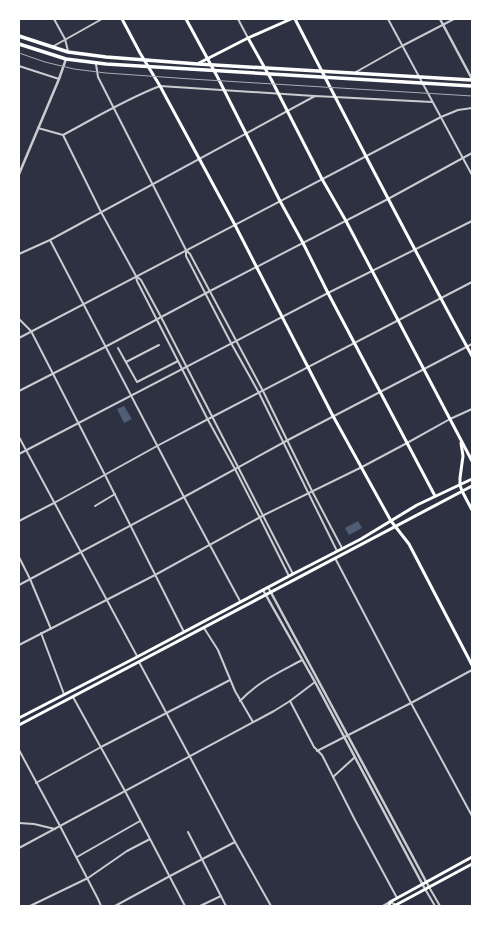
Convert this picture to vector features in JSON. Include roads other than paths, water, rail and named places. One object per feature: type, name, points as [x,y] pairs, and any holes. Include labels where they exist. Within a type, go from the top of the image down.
[{"type":"main road","points":[[122,19],[160,85],[235,225],[333,416],[391,521],[409,544],[472,664]]},
{"type":"main road","points":[[186,19],[215,71],[280,201],[435,496]]},
{"type":"main road","points":[[198,64],[248,38],[291,19]]},
{"type":"main road","points":[[295,19],[414,250],[472,356]]},
{"type":"main road","points":[[19,36],[68,52],[106,57],[198,64],[472,79]]},
{"type":"main road","points":[[248,38],[269,74],[322,179],[346,221],[472,461]]},
{"type":"main road","points":[[19,44],[66,59],[96,63],[472,86]]},
{"type":"main road","points":[[66,59],[68,52]]},
{"type":"main road","points":[[458,433],[461,441],[463,456],[460,485],[472,510]]},
{"type":"main road","points":[[19,718],[361,539],[435,496],[472,479]]},
{"type":"main road","points":[[19,725],[472,486]]},
{"type":"main road","points":[[389,904],[396,898],[472,857]]},
{"type":"main road","points":[[395,906],[429,886],[472,864]]},
{"type":"street","points":[[54,19],[65,39],[68,52]]},
{"type":"street","points":[[51,47],[102,19]]},
{"type":"street","points":[[238,19],[248,38]]},
{"type":"street","points":[[388,19],[472,175]]},
{"type":"street","points":[[440,19],[472,79]]},
{"type":"street","points":[[356,73],[402,46],[454,19]]},
{"type":"street","points":[[19,174],[66,59]]},
{"type":"street","points":[[96,63],[98,77],[152,184],[186,250],[190,254],[263,391],[342,548]]},
{"type":"street","points":[[19,66],[59,79]]},
{"type":"street","points":[[38,128],[63,135],[160,85],[315,96],[432,102]]},
{"type":"street","points":[[19,254],[50,240],[315,96]]},
{"type":"street","points":[[19,338],[441,117],[458,110],[472,108]]},
{"type":"street","points":[[63,135],[101,212],[136,276],[137,281],[289,576]]},
{"type":"street","points":[[19,391],[388,199],[472,153]]},
{"type":"street","points":[[19,454],[328,293],[472,220]]},
{"type":"street","points":[[50,240],[240,602]]},
{"type":"street","points":[[186,250],[186,256],[259,393],[338,551]]},
{"type":"street","points":[[136,276],[141,280],[161,317],[293,574]]},
{"type":"street","points":[[19,521],[157,446],[472,282]]},
{"type":"street","points":[[19,319],[31,332],[115,494],[184,632]]},
{"type":"street","points":[[19,585],[333,416],[472,344]]},
{"type":"street","points":[[126,362],[158,345]]},
{"type":"street","points":[[118,348],[136,382],[178,361]]},
{"type":"street","points":[[241,360],[245,357]]},
{"type":"street","points":[[19,645],[155,575],[264,515],[362,467],[450,419],[472,409]]},
{"type":"street","points":[[19,437],[137,657]]},
{"type":"street","points":[[95,506],[115,494]]},
{"type":"street","points":[[327,530],[331,528]]},
{"type":"street","points":[[19,557],[51,629]]},
{"type":"street","points":[[334,558],[472,816]]},
{"type":"street","points":[[268,587],[440,906]]},
{"type":"street","points":[[263,590],[315,682],[435,906]]},
{"type":"street","points":[[204,628],[218,650],[240,702],[253,722]]},
{"type":"street","points":[[41,633],[64,695]]},
{"type":"street","points":[[240,702],[260,683],[302,660]]},
{"type":"street","points":[[139,662],[235,842],[271,906]]},
{"type":"street","points":[[317,751],[472,670]]},
{"type":"street","points":[[36,782],[230,680]]},
{"type":"street","points":[[19,848],[253,722],[290,701],[315,682]]},
{"type":"street","points":[[73,697],[185,906]]},
{"type":"street","points":[[290,701],[317,751],[322,755],[354,820],[396,898]]},
{"type":"street","points":[[19,750],[77,857],[101,906]]},
{"type":"street","points":[[333,777],[358,753]]},
{"type":"street","points":[[77,857],[140,821]]},
{"type":"street","points":[[19,823],[34,824],[55,829]]},
{"type":"street","points":[[188,832],[201,860],[226,906]]},
{"type":"street","points":[[30,906],[88,878],[128,851],[150,839]]},
{"type":"street","points":[[115,906],[235,842]]},
{"type":"street","points":[[200,906],[221,896]]},
{"type":"street","points":[[383,906],[389,904],[395,906]]},
{"type":"water","points":[[124,406],[132,419],[124,423],[117,409]]},
{"type":"water","points":[[358,521],[362,528],[349,535],[345,528]]},
{"type":"railway","points":[[19,53],[45,62],[74,69],[106,73],[472,96]]}]
